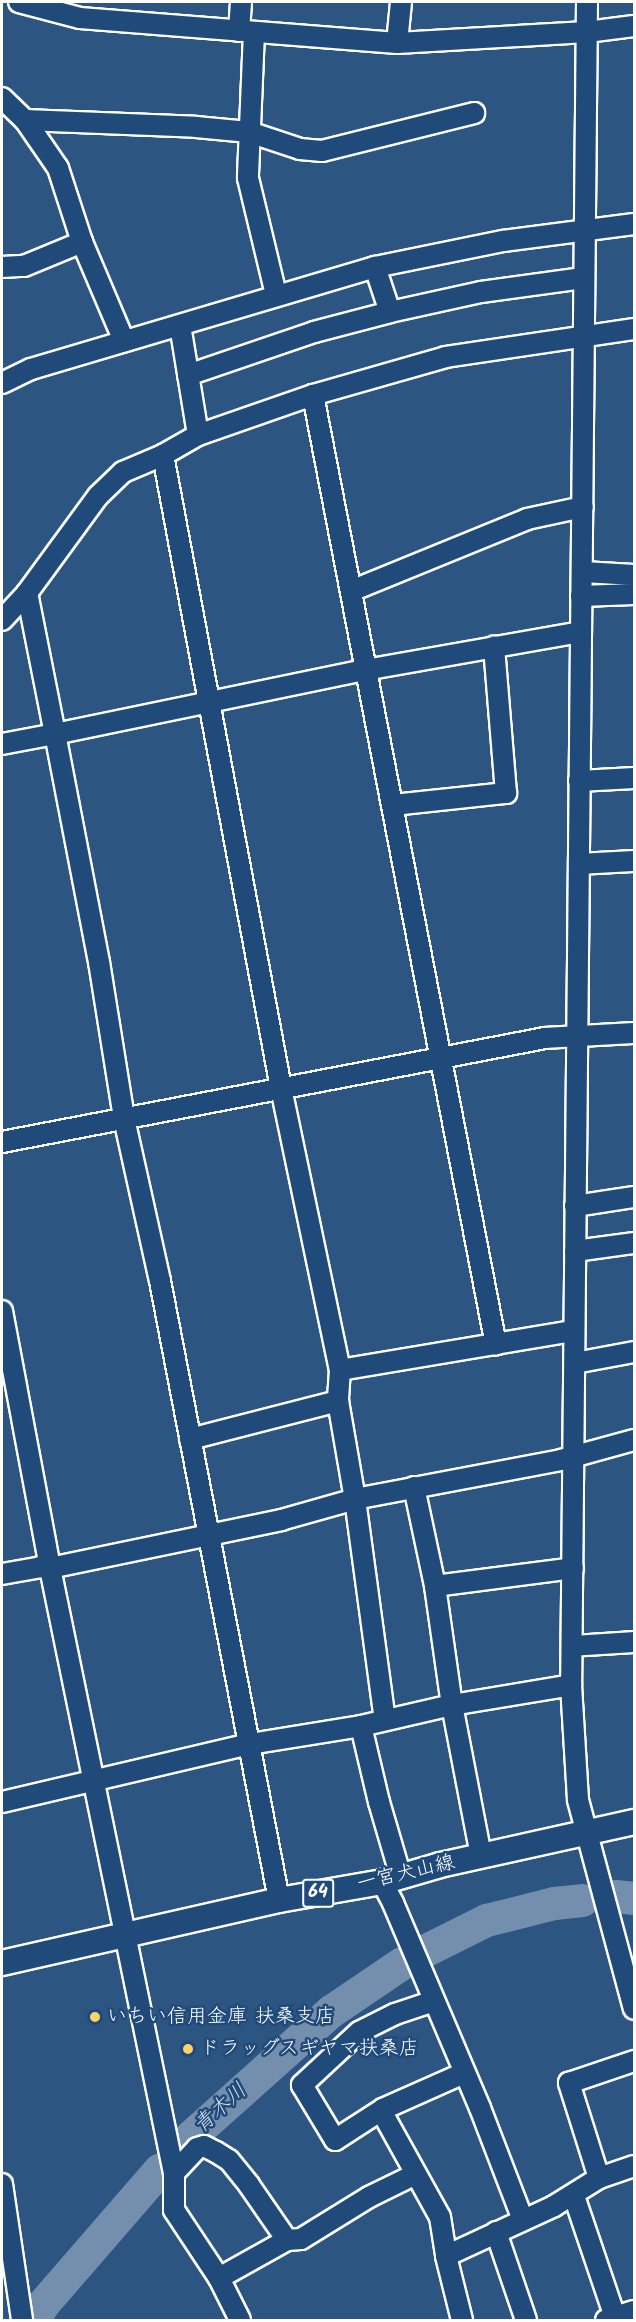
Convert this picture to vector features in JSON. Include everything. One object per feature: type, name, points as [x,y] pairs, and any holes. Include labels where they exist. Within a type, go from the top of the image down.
[{"type":"main road","name":"一宮犬山線","points":[[2,1963],[279,1900],[392,1879],[480,1856],[634,1822]]},
{"type":"street","points":[[19,2],[246,31],[397,43],[586,32],[634,26]]},
{"type":"street","points":[[241,2],[246,31],[248,178],[276,295]]},
{"type":"street","points":[[397,43],[401,2]]},
{"type":"street","points":[[587,2],[571,1685],[578,1800],[585,1833],[627,1956],[634,2009]]},
{"type":"street","points":[[2,98],[25,120],[58,168],[82,242],[124,341]]},
{"type":"street","points":[[25,120],[196,127],[249,132],[300,149],[322,151],[474,113]]},
{"type":"street","points":[[2,383],[31,369],[375,267],[504,241],[634,224]]},
{"type":"street","points":[[2,267],[24,266],[82,242]]},
{"type":"street","points":[[375,267],[390,312]]},
{"type":"street","points":[[188,375],[314,332],[390,312],[481,292],[583,278]]},
{"type":"street","points":[[180,325],[198,435]]},
{"type":"street","points":[[2,620],[27,593],[98,496],[123,472],[163,455],[198,435],[313,395],[446,357],[634,329]]},
{"type":"street","points":[[313,395],[496,1346]]},
{"type":"street","points":[[163,455],[211,701],[281,1088],[340,1370],[338,1401],[355,1499],[385,1720]]},
{"type":"street","points":[[351,591],[527,519],[583,507]]},
{"type":"street","points":[[583,572],[634,575]]},
{"type":"street","points":[[27,593],[99,962],[124,1118],[160,1281],[279,1900]]},
{"type":"street","points":[[581,596],[634,594]]},
{"type":"street","points":[[2,744],[365,670],[581,632]]},
{"type":"street","points":[[393,805],[506,793],[494,646]]},
{"type":"street","points":[[579,782],[634,778]]},
{"type":"street","points":[[579,864],[634,861]]},
{"type":"street","points":[[2,1142],[281,1088],[441,1060],[545,1038],[634,1033]]},
{"type":"street","points":[[575,1206],[634,1197]]},
{"type":"street","points":[[575,1251],[634,1244]]},
{"type":"street","points":[[2,1311],[10,1407],[50,1568],[94,1780],[174,2173],[174,2210],[219,2278],[240,2320]]},
{"type":"street","points":[[340,1370],[496,1346],[574,1331]]},
{"type":"street","points":[[575,1363],[634,1352]]},
{"type":"street","points":[[190,1439],[338,1401]]},
{"type":"street","points":[[2,1574],[40,1567],[50,1568],[209,1536],[324,1510],[355,1499],[561,1460],[634,1440]]},
{"type":"street","points":[[414,1486],[435,1586],[452,1705],[480,1856]]},
{"type":"street","points":[[435,1586],[573,1568]]},
{"type":"street","points":[[572,1646],[634,1641]]},
{"type":"street","points":[[2,1802],[250,1744],[361,1725],[452,1705],[571,1685]]},
{"type":"street","points":[[361,1725],[379,1802],[392,1879],[393,1902],[523,2220]]},
{"type":"street","points":[[434,2001],[395,2014],[359,2032],[302,2085],[335,2140],[383,2109],[464,2073]]},
{"type":"street","points":[[599,2178],[568,2083],[634,2061]]},
{"type":"street","points":[[383,2109],[384,2116],[440,2217],[446,2256],[462,2320]]},
{"type":"street","points":[[174,2173],[197,2148],[204,2146],[216,2152],[229,2160],[287,2240]]},
{"type":"street","points":[[446,2256],[574,2196],[599,2178],[634,2166]]},
{"type":"street","points":[[219,2278],[287,2240],[301,2239],[369,2197],[416,2174]]},
{"type":"street","points":[[2,2184],[22,2320]]},
{"type":"street","points":[[574,2196],[610,2319],[634,2311]]},
{"type":"street","points":[[496,2232],[526,2320]]},
{"type":"waterway","name":"青木川","points":[[615,1896],[634,1898]]},
{"type":"waterway","name":"青木川","points":[[428,1949],[486,1920],[554,1903],[582,1900]]},
{"type":"waterway","name":"青木川","points":[[182,2144],[331,2011],[402,1963]]},
{"type":"waterway","name":"青木川","points":[[36,2316],[42,2305],[159,2170]]},
{"type":"place","name":"いちい信用金庫 扶桑支店","points":[[95,2017]]},
{"type":"place","name":"ドラッグスギヤマ扶桑店","points":[[188,2049]]}]
